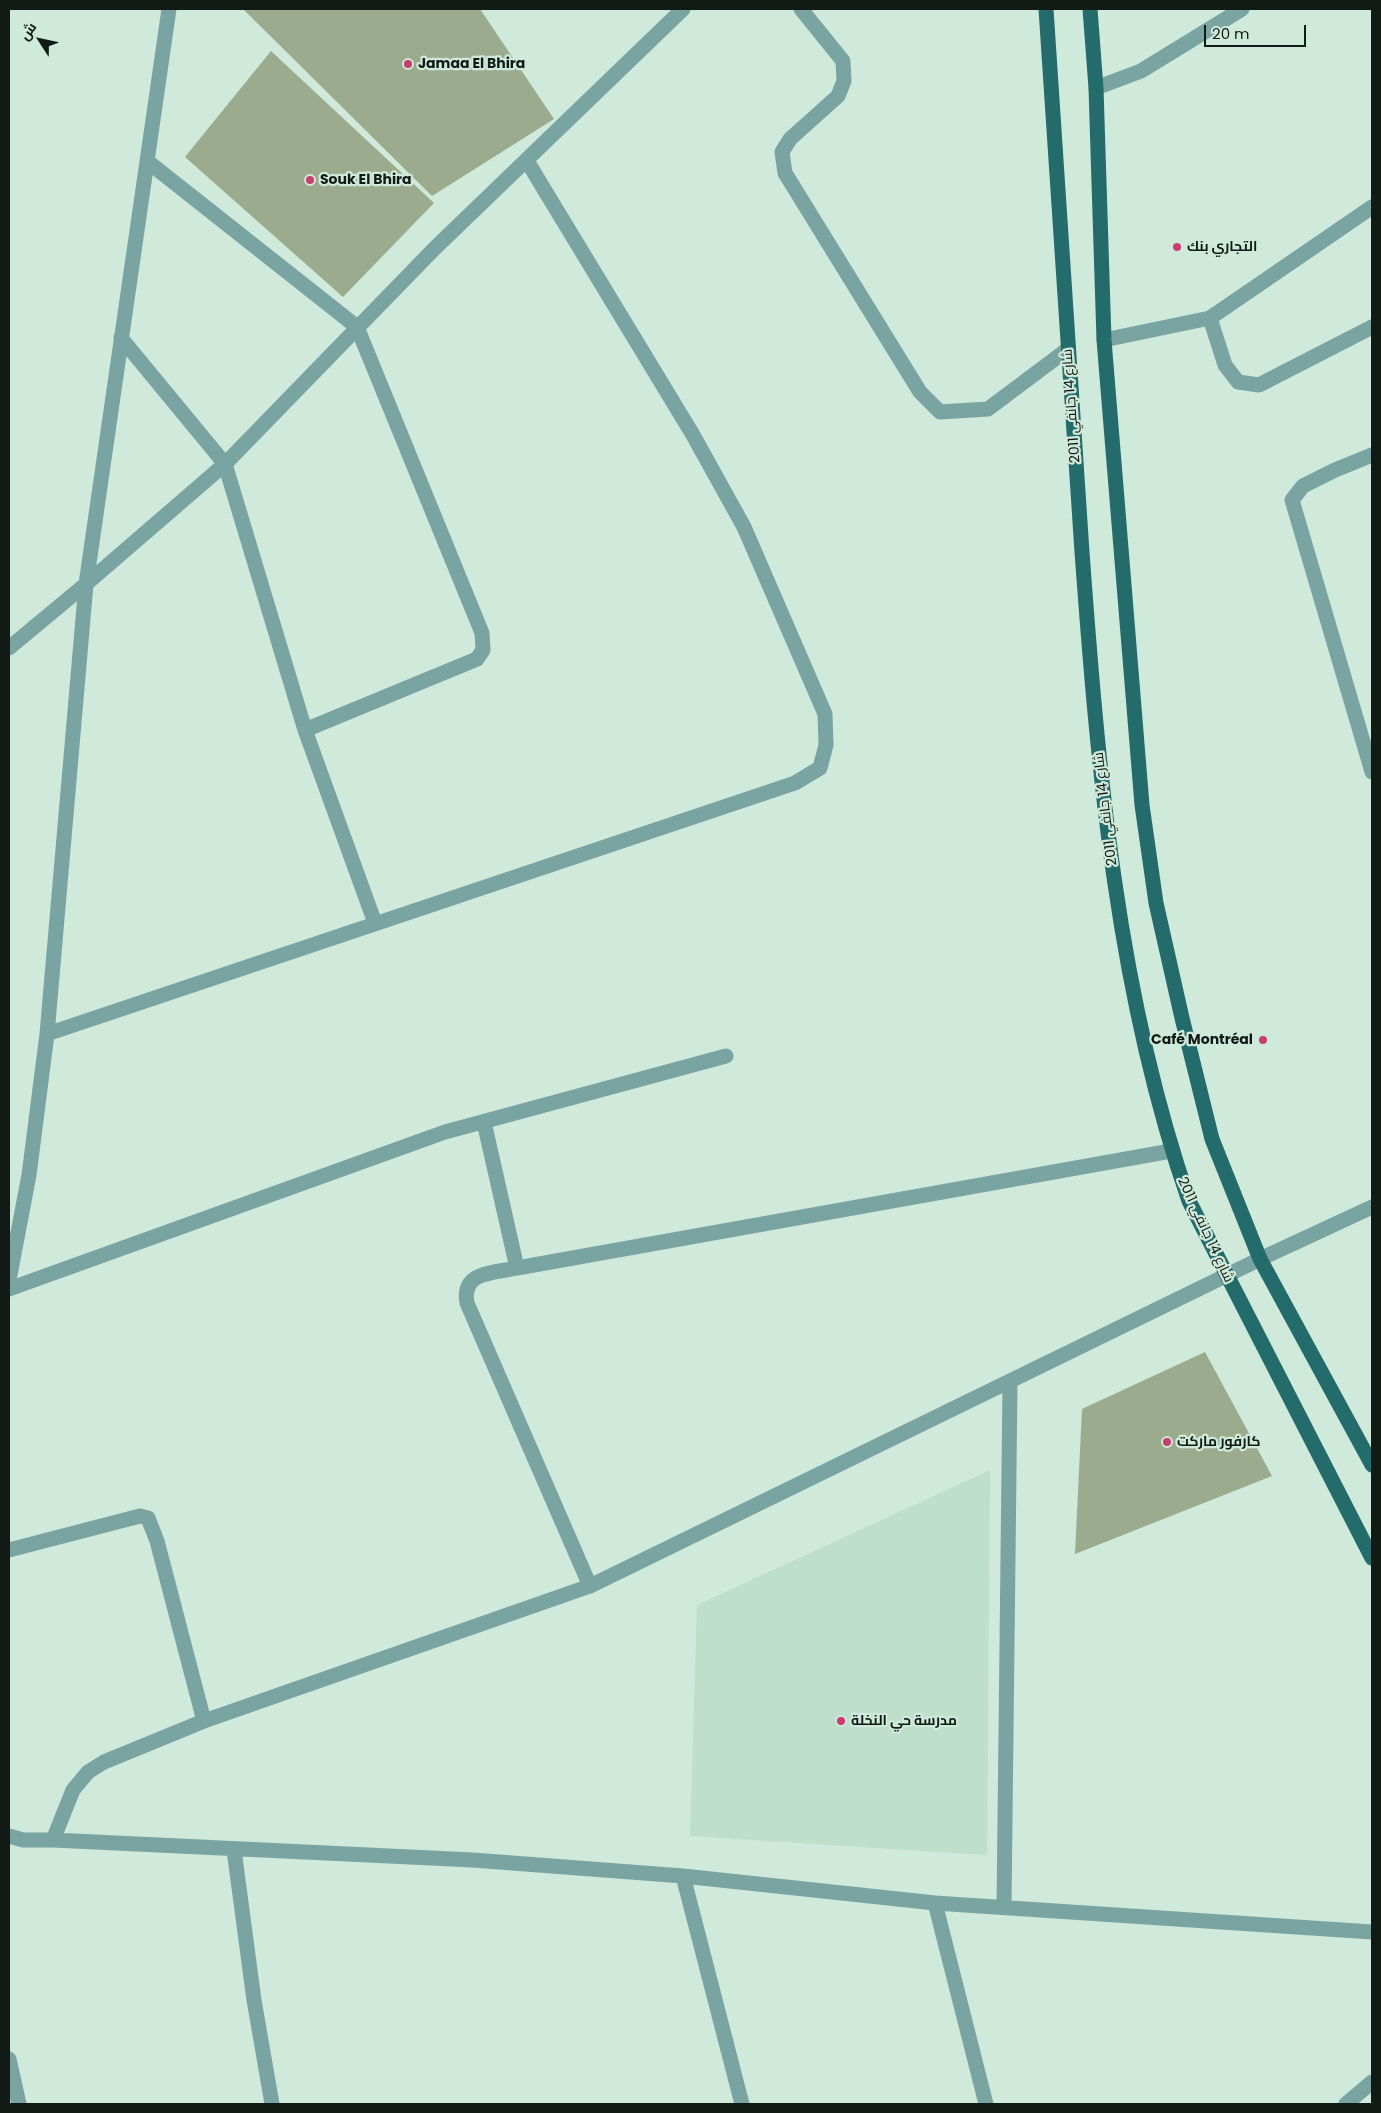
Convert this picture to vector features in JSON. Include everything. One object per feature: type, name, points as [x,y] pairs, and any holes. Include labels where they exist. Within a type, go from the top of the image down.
[{"type":"main road","name":"شارع 14 جانفي 2011","points":[[1046,9],[1091,674],[1107,821],[1134,1007],[1171,1151],[1188,1201],[1372,1558]]},
{"type":"main road","points":[[1090,9],[1096,88],[1104,340],[1142,805],[1156,903],[1212,1139],[1260,1259],[1372,1465]]},
{"type":"street","points":[[9,1280],[29,1175],[47,1034],[86,584],[169,9]]},
{"type":"street","points":[[9,648],[225,464],[434,249],[683,9]]},
{"type":"street","points":[[801,9],[843,61],[844,80],[838,96],[790,139],[782,152],[785,173],[920,392],[940,412],[988,409],[1068,349]]},
{"type":"street","points":[[1096,88],[1141,71],[1242,9]]},
{"type":"street","points":[[147,161],[357,327],[482,634],[482,650],[477,659],[305,730]]},
{"type":"street","points":[[47,1034],[794,783],[820,768],[826,745],[824,714],[744,528],[693,435],[527,161]]},
{"type":"street","points":[[1104,340],[1210,318],[1372,207]]},
{"type":"street","points":[[1210,318],[1225,365],[1238,382],[1260,385],[1372,327]]},
{"type":"street","points":[[121,338],[225,464],[305,730],[376,923]]},
{"type":"street","points":[[1372,455],[1303,486],[1292,500],[1372,772]]},
{"type":"street","points":[[9,1289],[445,1132],[726,1056]]},
{"type":"street","points":[[484,1122],[517,1268]]},
{"type":"street","points":[[590,1586],[467,1303],[465,1294],[467,1287],[474,1277],[1171,1151]]},
{"type":"street","points":[[53,1840],[73,1790],[88,1772],[104,1762],[204,1721],[590,1586],[1260,1259],[1372,1207]]},
{"type":"street","points":[[1004,1907],[1010,1382]]},
{"type":"street","points":[[9,1550],[140,1516],[148,1518],[157,1541],[204,1721]]},
{"type":"street","points":[[9,1845],[16,1838],[234,1850],[473,1860],[683,1876],[934,1903],[1372,1932]]},
{"type":"street","points":[[234,1850],[254,2000],[272,2104]]},
{"type":"street","points":[[683,1876],[742,2104]]},
{"type":"street","points":[[934,1903],[986,2104]]},
{"type":"street","points":[[9,2059],[19,2104]]},
{"type":"street","points":[[1346,2104],[1372,2082]]},
{"type":"shaded area","name":"مدرسة حي النخلة","points":[[990,1470],[987,1855],[690,1836],[697,1605]]},
{"type":"building","name":"Jamaa El Bhira","points":[[243,9],[480,9],[554,119],[432,196]]},
{"type":"building","name":"Souk El Bhira","points":[[271,51],[434,203],[343,297],[185,157]]},
{"type":"building","name":"كارفور ماركت","points":[[1205,1352],[1272,1476],[1075,1554],[1082,1409]]},
{"type":"place","name":"Jamaa El Bhira","points":[[408,64]]},
{"type":"place","name":"Souk El Bhira","points":[[310,180]]},
{"type":"place","name":"التجاري بنك","points":[[1177,247]]},
{"type":"place","name":"Café Montréal","points":[[1263,1040]]},
{"type":"place","name":"كارفور ماركت","points":[[1167,1442]]},
{"type":"place","name":"مدرسة حي النخلة","points":[[841,1721]]}]
